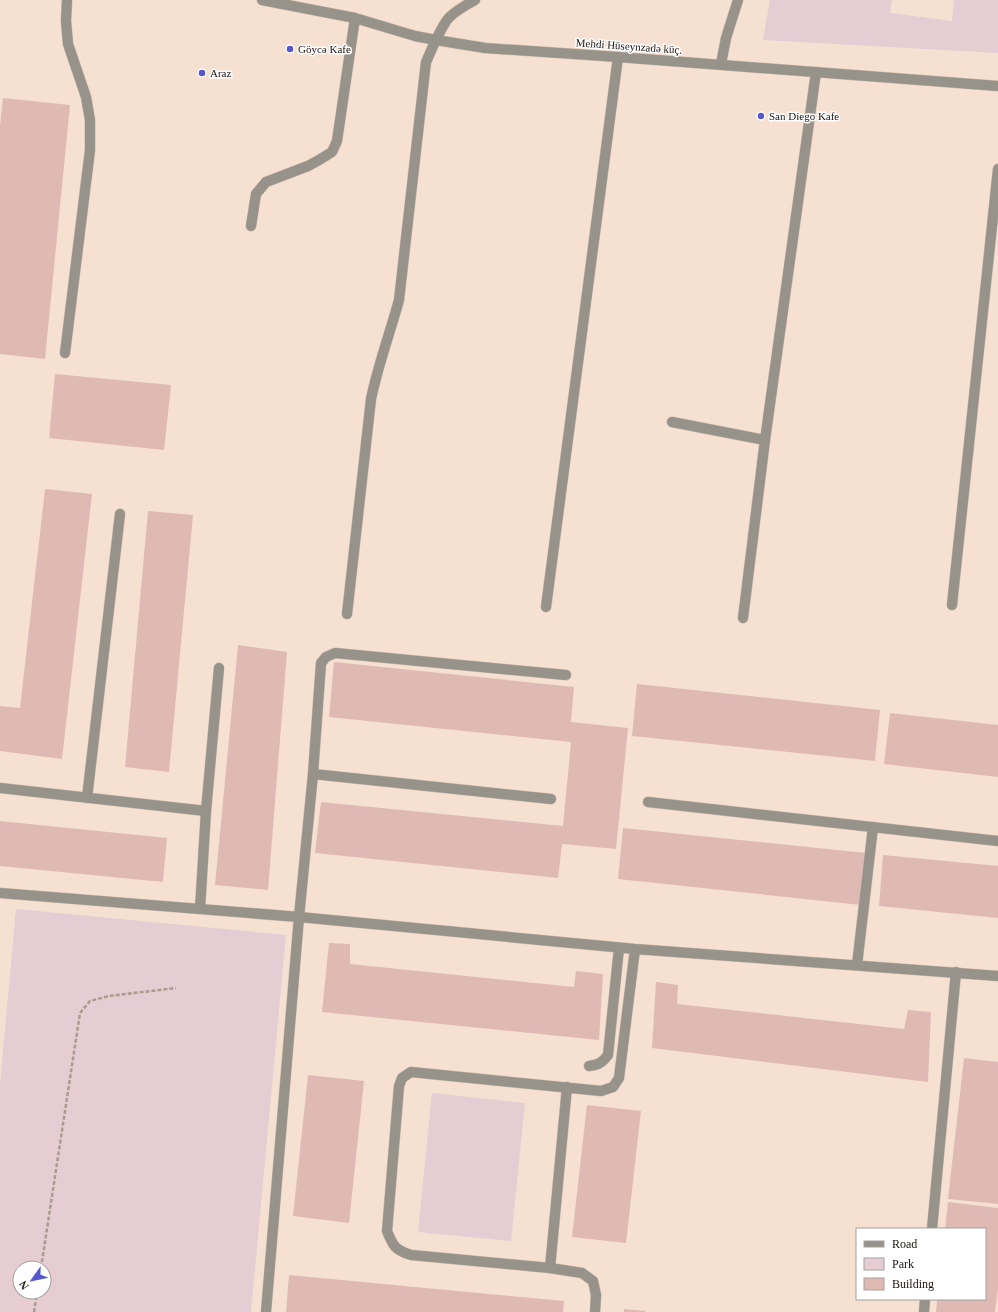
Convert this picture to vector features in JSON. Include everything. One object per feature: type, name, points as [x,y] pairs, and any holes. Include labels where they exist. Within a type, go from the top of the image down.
[{"type":"street","points":[[65,353],[90,150],[90,120],[86,97],[68,44],[66,21],[68,0]]},
{"type":"street","name":"Mehdi Hüseynzadə küç.","points":[[262,0],[355,18],[416,36],[485,48],[721,64],[998,86]]},
{"type":"street","points":[[347,614],[371,398],[376,373],[399,300],[426,62],[436,40],[448,20],[475,0]]},
{"type":"street","points":[[721,64],[726,38],[738,0]]},
{"type":"street","points":[[251,226],[256,194],[266,182],[308,166],[332,152],[337,141],[355,18]]},
{"type":"street","points":[[546,607],[618,57]]},
{"type":"street","points":[[742,618],[816,72]]},
{"type":"street","points":[[952,605],[998,169]]},
{"type":"street","points":[[672,422],[765,440]]},
{"type":"street","points":[[87,798],[120,514]]},
{"type":"street","points":[[266,1312],[299,917],[313,774],[321,663],[326,657],[335,653],[566,675]]},
{"type":"street","points":[[200,909],[206,811],[219,668]]},
{"type":"street","points":[[313,774],[551,799]]},
{"type":"street","points":[[0,788],[206,811]]},
{"type":"street","points":[[648,802],[998,841]]},
{"type":"street","points":[[857,965],[873,827]]},
{"type":"street","points":[[0,893],[299,917],[619,948],[998,976]]},
{"type":"street","points":[[589,1066],[597,1065],[608,1055],[619,948]]},
{"type":"street","points":[[595,1312],[596,1295],[593,1281],[582,1273],[550,1268],[411,1255],[400,1251],[392,1242],[387,1231],[399,1086],[402,1078],[411,1072],[601,1091],[613,1087],[619,1078],[635,949]]},
{"type":"street","points":[[932,1228],[956,972]]},
{"type":"street","points":[[550,1268],[567,1087]]},
{"type":"street","points":[[924,1312],[925,1300]]},
{"type":"path","points":[[42,1260],[80,1014],[90,1001],[109,996],[176,988]]},
{"type":"path","points":[[34,1312],[36,1300]]},
{"type":"green space","points":[[770,0],[892,0],[890,13],[952,21],[954,0],[998,0],[998,53],[763,40]]},
{"type":"green space","points":[[16,909],[286,935],[251,1312],[0,1312],[0,1084]]},
{"type":"green space","points":[[432,1093],[525,1103],[511,1241],[418,1232]]},
{"type":"building","points":[[3,98],[70,105],[45,359],[0,354],[0,126]]},
{"type":"building","points":[[55,374],[171,385],[164,450],[49,438]]},
{"type":"building","points":[[45,489],[92,494],[62,759],[0,751],[0,706],[20,708]]},
{"type":"building","points":[[148,511],[193,515],[169,772],[125,767]]},
{"type":"building","points":[[238,645],[287,652],[268,890],[215,885]]},
{"type":"building","points":[[334,662],[574,687],[571,722],[628,728],[616,849],[562,844],[558,878],[315,853],[321,802],[563,826],[571,742],[329,717]]},
{"type":"building","points":[[637,684],[880,710],[875,761],[632,736]]},
{"type":"building","points":[[890,713],[998,725],[998,777],[884,764]]},
{"type":"building","points":[[0,821],[167,838],[163,882],[0,866]]},
{"type":"building","points":[[623,828],[866,853],[861,905],[618,879]]},
{"type":"building","points":[[883,855],[998,866],[998,918],[879,906]]},
{"type":"building","points":[[329,943],[350,944],[350,964],[574,987],[576,971],[603,974],[599,1040],[322,1012]]},
{"type":"building","points":[[656,982],[678,985],[677,1004],[904,1029],[908,1010],[931,1012],[928,1082],[652,1048]]},
{"type":"building","points":[[964,1058],[998,1062],[998,1204],[948,1199]]},
{"type":"building","points":[[308,1075],[364,1081],[349,1223],[293,1216]]},
{"type":"building","points":[[587,1105],[641,1111],[626,1243],[572,1237]]},
{"type":"building","points":[[948,1202],[998,1208],[998,1289],[995,1312],[936,1312],[937,1300],[986,1300],[986,1228],[945,1228]]},
{"type":"building","points":[[289,1275],[564,1301],[563,1312],[286,1312]]},
{"type":"building","points":[[624,1309],[645,1311],[645,1312],[624,1312]]},
{"type":"place","name":"Göycə Kafe","points":[[290,49]]},
{"type":"place","name":"Araz","points":[[202,73]]},
{"type":"place","name":"San Diego Kafe","points":[[761,116]]}]
